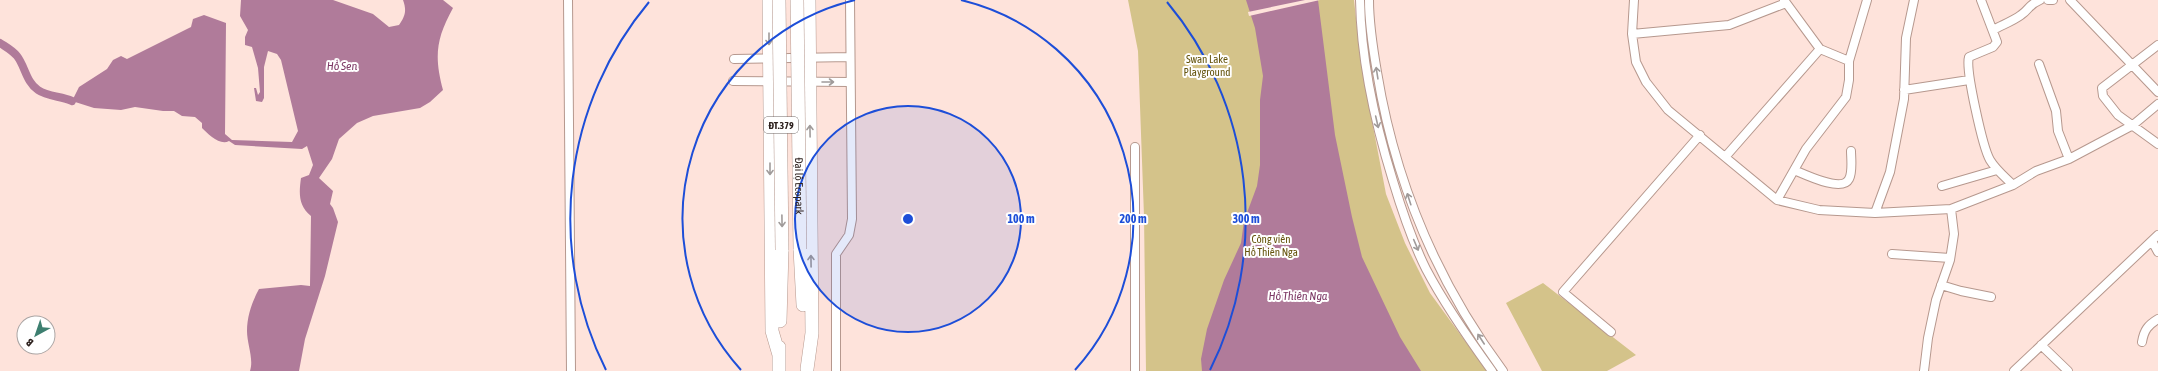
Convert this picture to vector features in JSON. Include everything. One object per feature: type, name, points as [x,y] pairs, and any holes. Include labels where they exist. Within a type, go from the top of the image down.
[{"type":"highway","points":[[769,0],[772,331],[779,355]]},
{"type":"highway","name":"Đại lộ Ecopark","points":[[779,0],[782,250],[779,371]]},
{"type":"highway","name":"Đại lộ Ecopark","points":[[797,0],[800,249],[808,370]]},
{"type":"highway","points":[[808,370],[812,333],[809,0]]},
{"type":"street","points":[[568,0],[571,371]]},
{"type":"street","points":[[836,371],[836,254],[849,235],[852,218],[850,0]]},
{"type":"street","points":[[1360,0],[1368,84],[1382,143],[1408,225],[1426,267],[1444,302],[1490,369],[1496,361]]},
{"type":"street","points":[[1369,0],[1382,99],[1391,142],[1417,221],[1456,299],[1503,371]]},
{"type":"street","points":[[1634,0],[1632,34],[1636,62],[1646,82],[1668,110],[1726,156],[1777,200],[1819,210],[1875,214],[1952,209],[2014,185],[2036,171],[2069,159],[2133,125],[2158,104]]},
{"type":"street","points":[[1777,200],[1806,149],[1846,96],[1849,80],[1849,61],[1867,0]]},
{"type":"street","points":[[1875,214],[1890,172],[1904,90],[1906,38],[1914,0]]},
{"type":"street","points":[[1981,0],[1996,40],[1995,46],[1968,59],[1969,80],[1989,159],[1997,170],[2014,185]]},
{"type":"street","points":[[1993,30],[2017,18],[2024,13],[2029,6],[2040,0]]},
{"type":"street","points":[[2070,0],[2158,92]]},
{"type":"street","points":[[1632,34],[1729,25],[1785,2],[1820,49],[1849,61]]},
{"type":"street","points":[[2158,45],[2133,66],[2102,88],[2103,96],[2118,115],[2158,144]]},
{"type":"street","points":[[1726,156],[1820,49]]},
{"type":"street","points":[[734,59],[850,57]]},
{"type":"street","points":[[2039,64],[2056,111],[2058,131],[2069,159]]},
{"type":"street","points":[[1904,90],[1969,80]]},
{"type":"street","points":[[733,81],[850,82]]},
{"type":"street","points":[[1611,332],[1563,292],[1700,135]]},
{"type":"street","points":[[1135,147],[1135,371]]},
{"type":"street","points":[[1794,170],[1823,182],[1843,183],[1848,180],[1851,174],[1851,151]]},
{"type":"street","points":[[1942,186],[1997,170]]},
{"type":"street","points":[[1924,371],[1928,338],[1941,285],[1950,258],[1954,234],[1952,209]]},
{"type":"street","points":[[1408,225],[1417,221]]},
{"type":"street","points":[[2014,371],[2158,235]]},
{"type":"street","points":[[2152,241],[2158,252]]},
{"type":"street","points":[[1892,254],[1950,258]]},
{"type":"street","points":[[1941,285],[1961,292],[1991,297]]},
{"type":"street","points":[[2142,342],[2148,324],[2158,319]]},
{"type":"street","points":[[2041,345],[2068,371]]},
{"type":"green space","name":"Công viên Hồ Thiên Nga","points":[[1128,0],[1354,0],[1361,64],[1386,194],[1405,243],[1430,293],[1487,371],[1146,371],[1144,216],[1138,51]]},
{"type":"green space","points":[[1543,283],[1636,355],[1607,371],[1542,371],[1506,303]]},
{"type":"water","name":"Hồ Sen","points":[[241,0],[333,0],[373,14],[389,27],[399,25],[403,19],[405,10],[403,0],[443,0],[453,8],[443,29],[438,48],[438,67],[443,90],[430,102],[420,108],[373,116],[357,123],[339,139],[332,159],[319,178],[333,191],[330,204],[338,222],[325,276],[305,339],[299,371],[250,371],[251,356],[247,331],[250,309],[259,289],[301,285],[310,286],[311,216],[304,208],[300,198],[301,178],[309,175],[313,165],[307,146],[302,149],[235,145],[229,141],[222,142],[214,139],[202,128],[202,123],[195,117],[182,116],[174,111],[135,107],[121,110],[94,108],[72,101],[79,87],[107,69],[113,60],[121,56],[127,59],[191,27],[193,19],[204,15],[226,23],[225,134],[232,140],[292,142],[298,131],[281,60],[277,54],[268,51],[264,67],[264,98],[262,102],[256,101],[254,88],[256,88],[258,95],[260,92],[258,68],[252,47],[245,45],[245,37],[248,30],[240,16]]},
{"type":"water","name":"Hồ Thiên Nga","points":[[1246,0],[1318,0],[1335,135],[1362,257],[1400,337],[1421,371],[1202,371],[1201,359],[1207,329],[1224,280],[1241,243],[1244,221],[1257,186],[1260,165],[1260,100],[1263,76],[1255,28]]},
{"type":"pier","points":[[1305,0],[1320,0],[1249,16],[1248,12]]},
{"type":"waterway","points":[[0,43],[17,56],[34,87],[46,94],[72,101]]},
{"type":"park label","name":"Swan Lake Playground","points":[[1207,65]]}]
